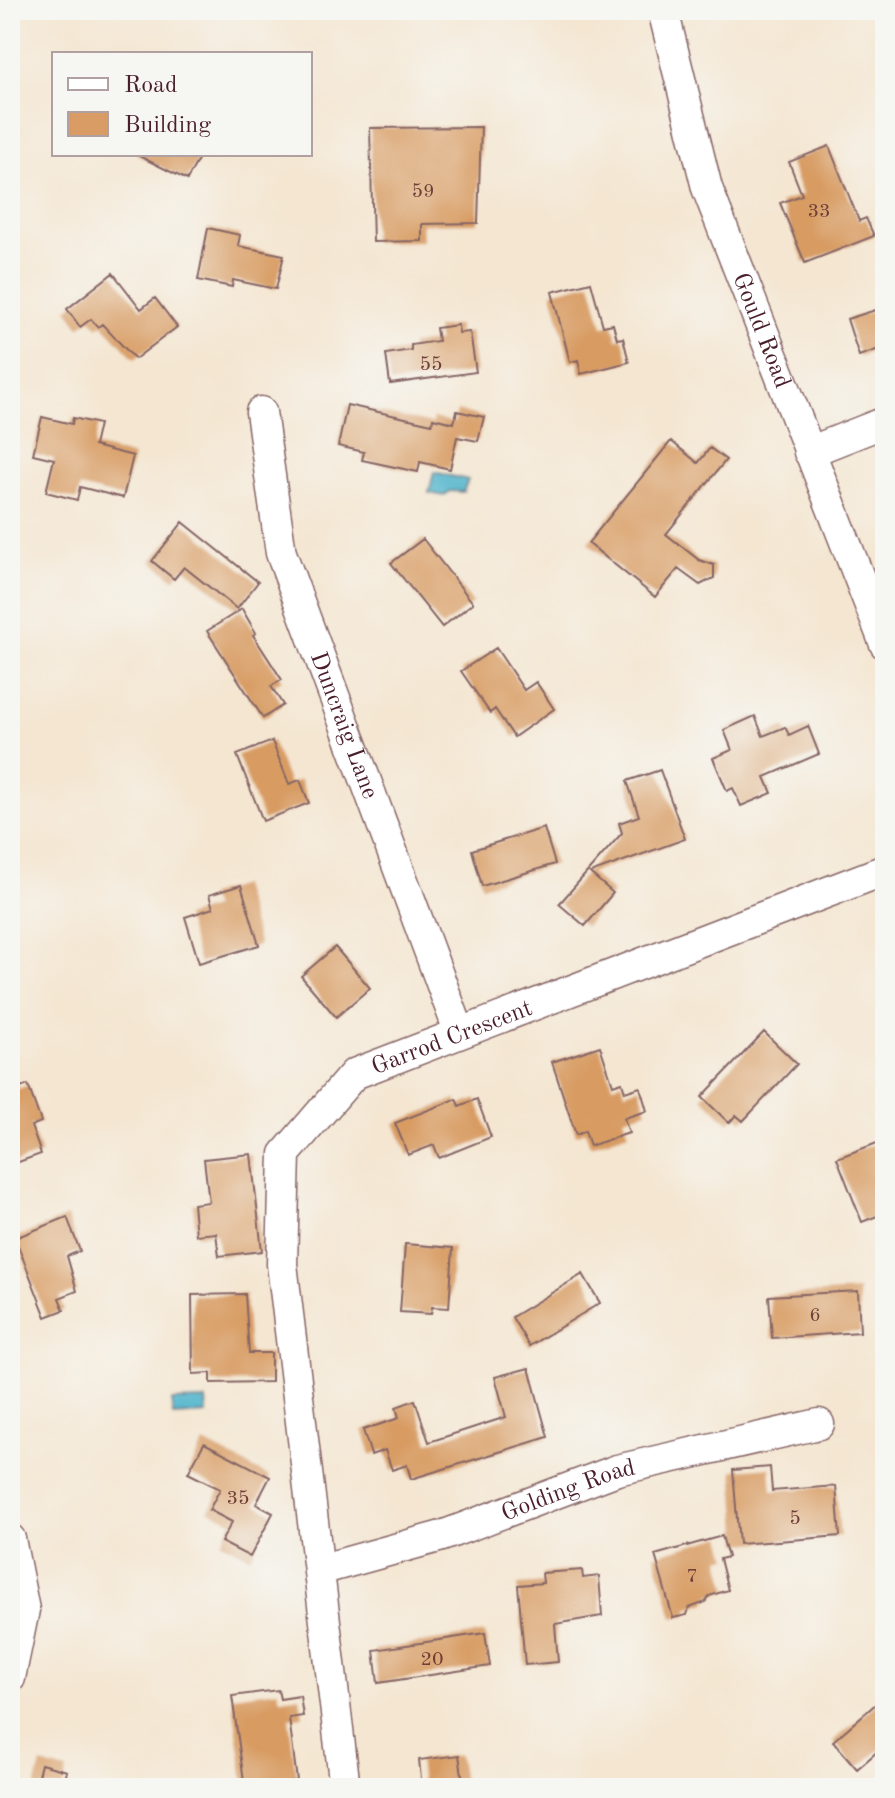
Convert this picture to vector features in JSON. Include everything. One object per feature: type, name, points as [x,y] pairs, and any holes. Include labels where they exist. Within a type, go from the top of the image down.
[{"type":"street","name":"Gould Road","points":[[663,10],[707,188],[885,644]]},
{"type":"street","name":"Duncraig Lane","points":[[261,412],[281,553],[459,1031]]},
{"type":"street","points":[[809,452],[885,422]]},
{"type":"street","name":"Garrod Crescent","points":[[345,1788],[282,1264],[285,1154],[354,1074],[459,1031],[885,870]]},
{"type":"street","name":"Golding Road","points":[[319,1570],[442,1536],[617,1470],[819,1424]]},
{"type":"street","points":[[10,1539],[24,1610],[10,1678]]},
{"type":"water","points":[[434,472],[468,480],[463,492],[450,491],[444,496],[429,493]]},
{"type":"water","points":[[206,1400],[207,1414],[173,1416],[172,1401]]},
{"type":"building","points":[[481,127],[478,223],[422,224],[422,241],[373,242],[370,128]]},
{"type":"building","points":[[829,146],[859,221],[866,218],[874,236],[805,263],[780,203],[802,195],[789,162]]},
{"type":"building","points":[[139,156],[200,156],[187,180]]},
{"type":"building","points":[[208,228],[240,235],[238,246],[284,255],[276,289],[233,280],[232,287],[198,280]]},
{"type":"building","points":[[113,273],[141,309],[155,298],[177,327],[135,359],[102,324],[98,327],[91,319],[80,327],[67,309]]},
{"type":"building","points":[[591,282],[603,326],[613,324],[617,339],[623,338],[629,362],[581,374],[578,360],[570,362],[552,292]]},
{"type":"building","points":[[885,307],[885,347],[859,356],[847,319]]},
{"type":"building","points":[[458,325],[459,333],[470,332],[476,372],[390,384],[386,354],[411,350],[411,345],[438,341],[436,328]]},
{"type":"building","points":[[347,405],[432,424],[433,418],[454,423],[457,411],[484,417],[478,441],[457,437],[450,469],[420,462],[418,472],[362,460],[364,452],[338,446]]},
{"type":"building","points":[[42,417],[72,424],[73,418],[99,424],[94,446],[133,456],[123,498],[80,487],[77,500],[46,492],[54,459],[33,454]]},
{"type":"building","points":[[671,441],[698,463],[710,448],[726,460],[666,534],[699,560],[714,565],[714,578],[700,585],[678,569],[655,597],[588,543]]},
{"type":"building","points":[[183,522],[258,582],[237,609],[184,567],[174,579],[152,561]]},
{"type":"building","points":[[423,539],[473,603],[442,627],[391,563]]},
{"type":"building","points":[[242,609],[256,633],[253,635],[282,680],[271,686],[283,705],[263,718],[207,631]]},
{"type":"building","points":[[496,648],[524,690],[536,682],[554,709],[514,737],[495,709],[490,713],[461,671]]},
{"type":"building","points":[[755,716],[763,736],[785,727],[789,735],[808,726],[819,754],[765,777],[772,793],[741,806],[733,788],[727,791],[713,758],[732,750],[724,730]]},
{"type":"building","points":[[272,741],[289,784],[300,780],[309,803],[263,821],[237,755]]},
{"type":"building","points":[[660,770],[685,839],[590,873],[613,893],[585,926],[559,904],[622,833],[619,823],[639,816],[627,781]]},
{"type":"building","points":[[544,828],[555,864],[482,886],[472,850]]},
{"type":"building","points":[[241,885],[259,945],[199,963],[185,917],[213,908],[209,895]]},
{"type":"building","points":[[335,947],[370,988],[336,1017],[301,976]]},
{"type":"building","points":[[764,1032],[797,1064],[743,1121],[736,1115],[729,1123],[702,1097]]},
{"type":"building","points":[[600,1046],[613,1085],[622,1082],[625,1092],[640,1087],[647,1111],[624,1118],[629,1133],[590,1146],[585,1131],[576,1135],[552,1062]]},
{"type":"building","points":[[13,1075],[18,1089],[28,1085],[41,1122],[31,1126],[41,1154],[10,1165]]},
{"type":"building","points":[[456,1099],[459,1106],[477,1099],[491,1137],[439,1158],[434,1145],[408,1155],[395,1123]]},
{"type":"building","points":[[885,1140],[885,1213],[862,1222],[837,1158]]},
{"type":"building","points":[[251,1154],[262,1251],[219,1256],[216,1233],[196,1235],[193,1204],[209,1202],[204,1159]]},
{"type":"building","points":[[67,1217],[80,1251],[67,1256],[77,1291],[59,1298],[64,1310],[46,1317],[15,1238]]},
{"type":"building","points":[[405,1244],[453,1248],[449,1308],[432,1307],[431,1314],[400,1312]]},
{"type":"building","points":[[583,1274],[600,1303],[529,1346],[512,1317]]},
{"type":"building","points":[[858,1291],[860,1332],[772,1338],[769,1296]]},
{"type":"building","points":[[245,1294],[249,1353],[271,1353],[271,1382],[211,1383],[211,1373],[193,1374],[192,1295]]},
{"type":"building","points":[[529,1368],[548,1437],[411,1479],[407,1465],[392,1470],[385,1450],[371,1455],[363,1430],[399,1418],[396,1407],[415,1400],[429,1442],[506,1417],[495,1377]]},
{"type":"building","points":[[204,1443],[270,1477],[256,1504],[273,1513],[250,1557],[221,1542],[232,1522],[209,1510],[220,1489],[188,1473]]},
{"type":"building","points":[[770,1467],[772,1491],[836,1486],[840,1536],[739,1544],[733,1470]]},
{"type":"building","points":[[722,1536],[728,1557],[720,1559],[728,1590],[709,1596],[706,1602],[689,1608],[687,1615],[673,1618],[655,1555]]},
{"type":"building","points":[[582,1570],[583,1578],[599,1576],[602,1616],[555,1624],[558,1662],[525,1665],[518,1585],[543,1583],[542,1573]]},
{"type":"building","points":[[485,1633],[490,1666],[378,1683],[374,1650]]},
{"type":"building","points":[[278,1690],[280,1699],[300,1696],[303,1716],[289,1718],[297,1781],[245,1788],[232,1696]]},
{"type":"building","points":[[885,1696],[885,1745],[857,1769],[833,1741]]},
{"type":"building","points":[[459,1755],[464,1788],[422,1788],[419,1760]]},
{"type":"building","points":[[41,1764],[67,1771],[63,1788],[35,1788]]}]
